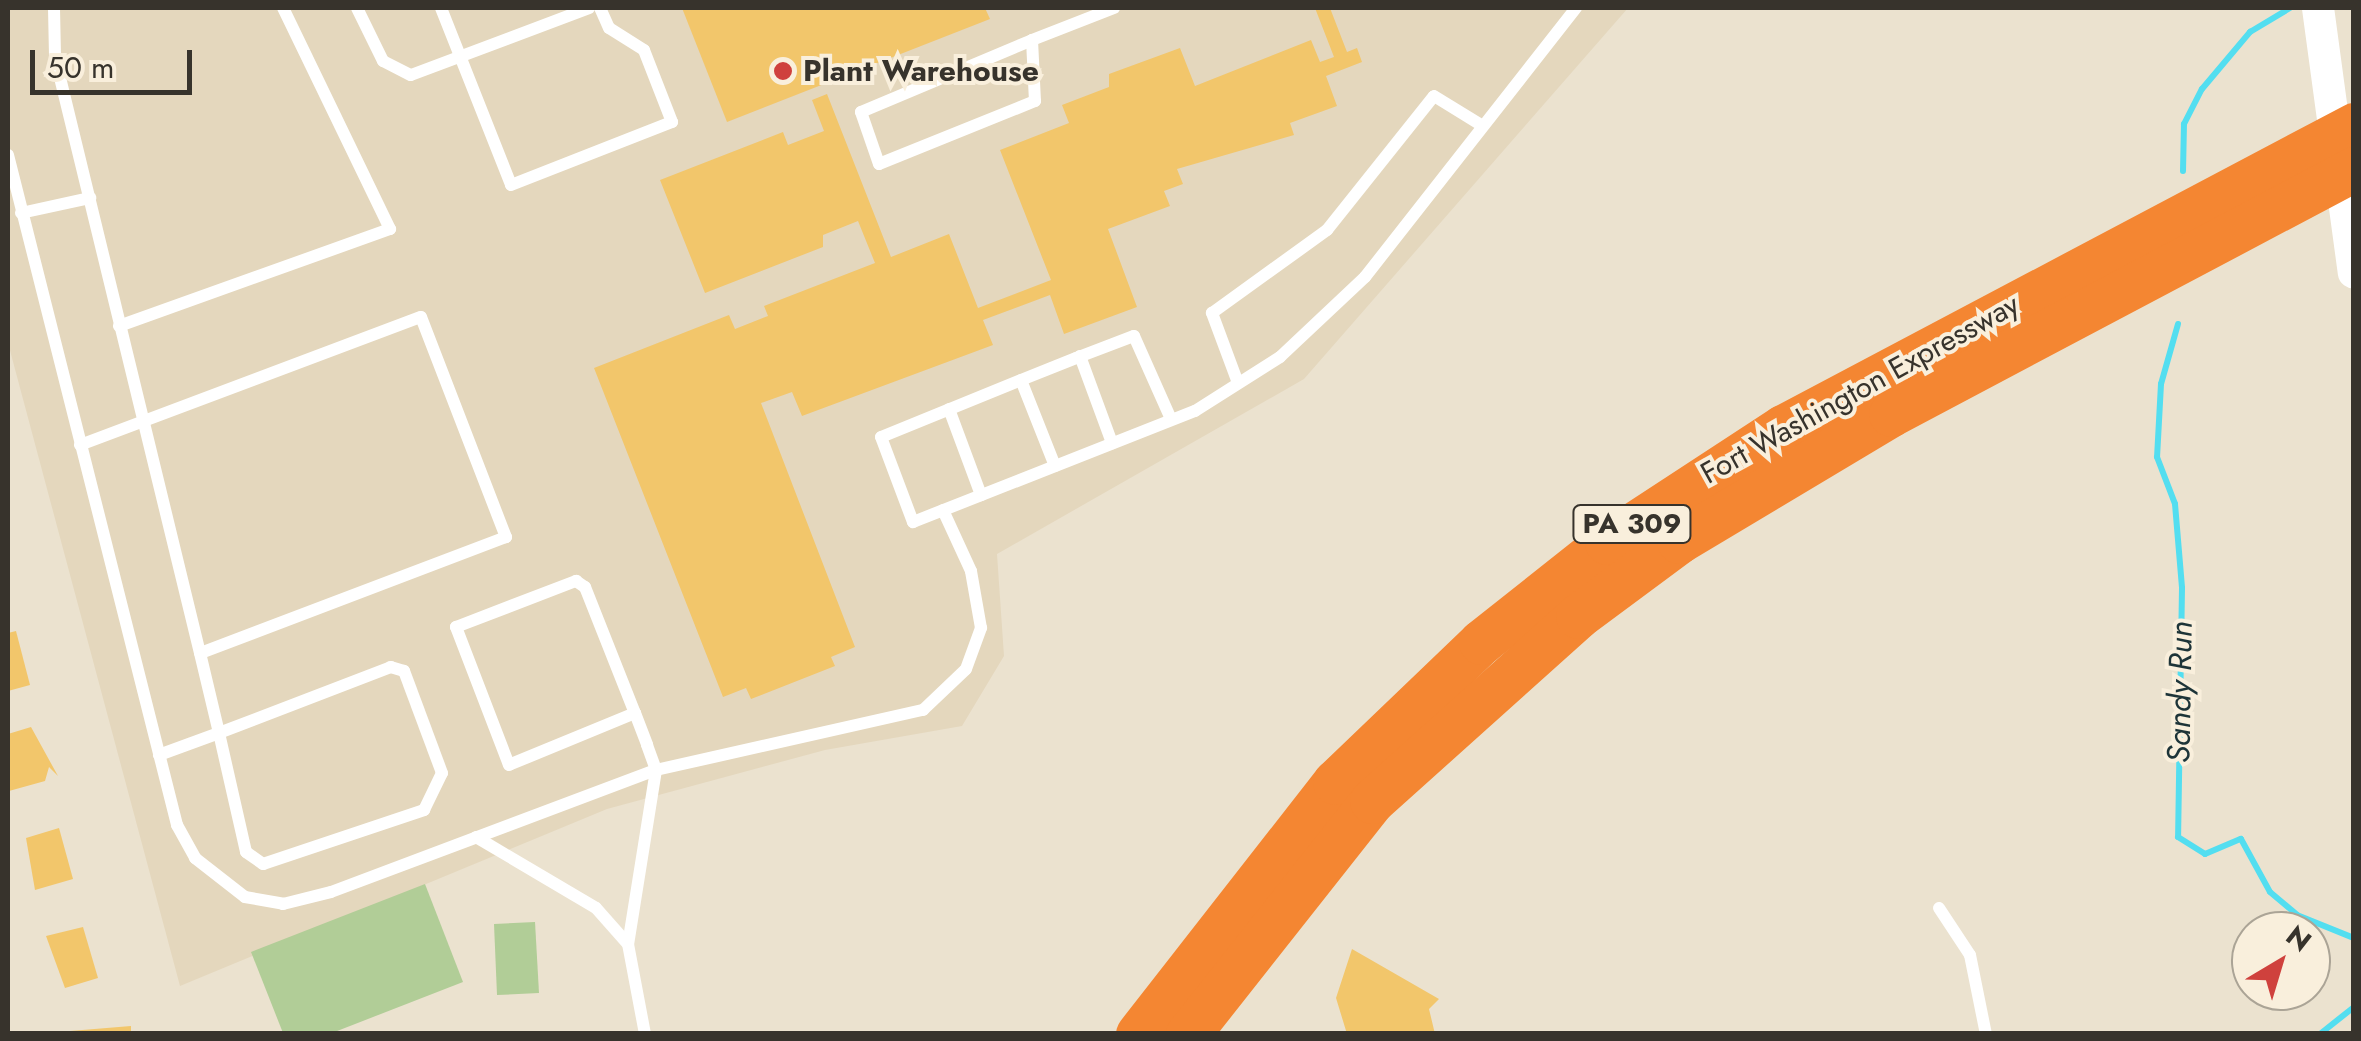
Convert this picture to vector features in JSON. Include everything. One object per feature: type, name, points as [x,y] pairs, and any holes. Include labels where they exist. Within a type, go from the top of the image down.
[{"type":"highway","name":"Fort Washington Expressway","points":[[1188,1034],[1372,800],[1554,634],[1679,541],[2258,198],[2354,125]]},
{"type":"highway","name":"Fort Washington Expressway","points":[[1138,1034],[1242,890],[1335,782],[1481,642],[1593,552],[1783,427],[2258,198],[2354,169]]},
{"type":"street","points":[[2319,10],[2354,273]]},
{"type":"lane","points":[[54,8],[54,56],[200,653],[219,734],[246,852],[264,864],[424,810],[437,796],[442,774],[404,672],[391,667],[219,734],[159,754]]},
{"type":"lane","points":[[119,326],[390,228],[283,8]]},
{"type":"lane","points":[[357,8],[383,61],[411,76],[589,8]]},
{"type":"lane","points":[[441,8],[511,185],[672,122],[644,50],[608,28],[600,8]]},
{"type":"lane","points":[[1032,40],[1035,101],[879,164],[861,112],[1032,40],[1114,8]]},
{"type":"lane","points":[[1171,419],[1134,336],[881,437],[914,522],[1171,419],[1238,383],[1346,299],[1576,8]]},
{"type":"lane","points":[[1238,383],[1214,337],[1212,314],[1225,300],[1327,230],[1434,96],[1483,126]]},
{"type":"lane","points":[[8,155],[159,754],[194,858],[245,897],[282,904],[331,892],[656,770],[904,718],[954,686],[975,648],[981,604],[943,510]]},
{"type":"lane","points":[[22,213],[90,198]]},
{"type":"lane","points":[[80,446],[422,317],[506,537],[200,653]]},
{"type":"lane","points":[[1080,356],[1112,443]]},
{"type":"lane","points":[[1021,380],[1054,466]]},
{"type":"lane","points":[[948,410],[982,494]]},
{"type":"lane","points":[[635,713],[509,765],[456,628],[576,581],[635,713],[656,770],[628,944],[645,1034]]},
{"type":"lane","points":[[476,837],[596,908],[628,944]]},
{"type":"lane","points":[[1939,908],[1970,955],[1986,1034]]},
{"type":"shaded area","points":[[8,8],[1628,8],[1304,379],[997,554],[1004,656],[962,726],[825,750],[607,809],[180,986],[8,343]]},
{"type":"green space","points":[[425,884],[463,982],[332,1033],[283,1033],[251,952]]},
{"type":"green space","points":[[535,922],[539,993],[497,995],[494,924]]},
{"type":"building","name":"Plant Warehouse","points":[[682,8],[985,8],[990,19],[727,122]]},
{"type":"building","points":[[1315,8],[1330,8],[1347,52],[1357,48],[1362,62],[1326,76],[1337,106],[1290,123],[1294,135],[1177,169],[1183,184],[1164,191],[1170,206],[1108,229],[1137,307],[1064,334],[1050,295],[983,320],[993,345],[802,416],[792,392],[761,403],[855,647],[831,657],[835,666],[751,699],[746,688],[723,697],[594,368],[729,315],[735,329],[768,316],[764,306],[875,263],[858,221],[823,235],[823,247],[705,293],[660,180],[783,132],[788,145],[824,131],[812,100],[827,94],[891,257],[949,234],[978,308],[1051,280],[1000,150],[1069,123],[1062,105],[1109,87],[1109,74],[1180,48],[1195,86],[1311,40],[1320,62],[1334,57]]},
{"type":"building","points":[[16,631],[30,685],[8,691],[8,633]]},
{"type":"building","points":[[31,727],[58,776],[49,767],[45,781],[9,791],[8,734]]},
{"type":"building","points":[[59,828],[73,879],[35,890],[26,838]]},
{"type":"building","points":[[83,927],[98,978],[65,988],[46,936]]},
{"type":"building","points":[[1352,949],[1439,999],[1429,1009],[1435,1034],[1347,1034],[1336,998]]},
{"type":"building","points":[[131,1026],[131,1034],[70,1034],[70,1031]]},
{"type":"waterway","name":"Sandy Run","points":[[2183,171],[2184,124],[2202,89],[2250,32],[2290,8]]},
{"type":"waterway","name":"Sandy Run","points":[[2178,324],[2161,384],[2157,457],[2175,504],[2182,588],[2178,837],[2205,854],[2241,839],[2270,892],[2297,915],[2354,938]]},
{"type":"waterway","name":"Sandy Run","points":[[2320,1034],[2354,1007]]},
{"type":"place","name":"Plant Warehouse","points":[[783,71]]}]
